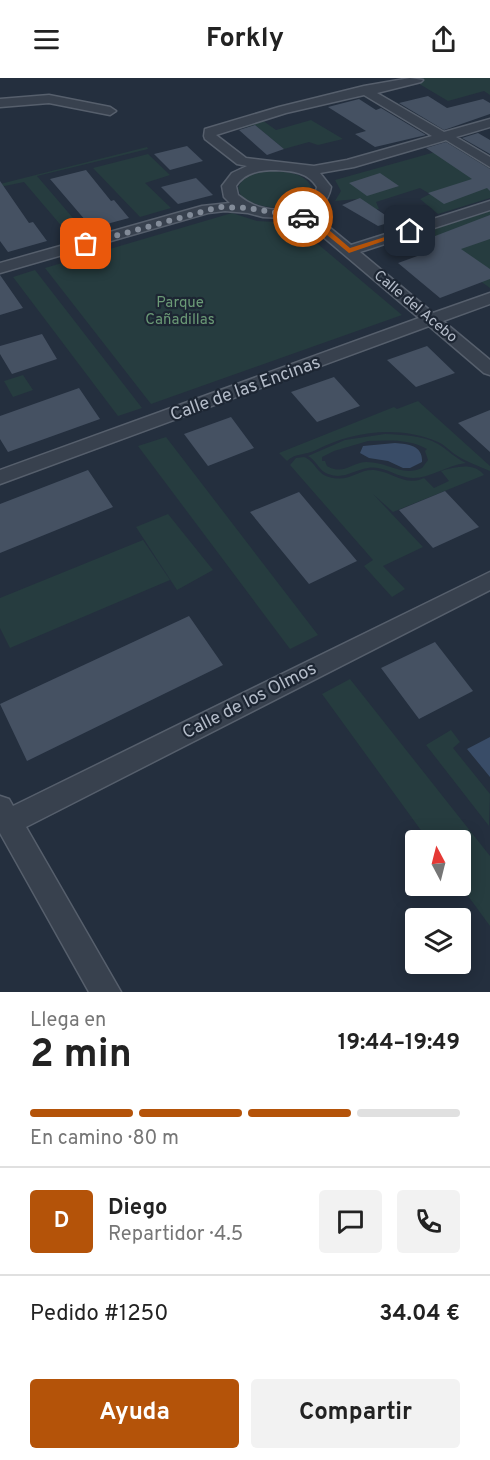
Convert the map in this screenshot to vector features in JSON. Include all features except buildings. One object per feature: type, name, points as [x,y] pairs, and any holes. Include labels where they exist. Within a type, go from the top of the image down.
[{"type":"street","points":[[417,80],[364,90],[283,110],[210,132],[210,136],[242,161],[301,169],[342,166],[490,129]]},
{"type":"street","points":[[364,90],[490,163]]},
{"type":"street","points":[[0,103],[49,99],[110,111]]},
{"type":"street","points":[[313,221],[312,212],[331,178],[344,171],[448,139],[490,123]]},
{"type":"street","points":[[207,209],[222,200],[230,183],[243,168],[242,161]]},
{"type":"street","points":[[236,176],[251,169],[270,166]]},
{"type":"street","points":[[301,169],[317,176],[323,193]]},
{"type":"street","points":[[228,190],[234,201],[248,208]]},
{"type":"street","points":[[0,268],[207,209],[248,208],[282,213],[309,208],[323,193]]},
{"type":"street","points":[[349,251],[490,205]]},
{"type":"street","name":"Calle del Acebo","points":[[282,213],[313,221],[490,369]]},
{"type":"street","name":"Calle de las Encinas","points":[[0,477],[490,298]]},
{"type":"street","name":"Calle de los Olmos","points":[[4,815],[490,580]]},
{"type":"street","points":[[4,815],[106,992]]},
{"type":"green space","points":[[416,78],[490,78],[490,95],[484,91],[448,101],[416,82]]},
{"type":"green space","points":[[262,120],[276,130],[311,120],[343,139],[318,145],[309,142],[284,149],[255,125],[225,132],[225,129]]},
{"type":"green space","points":[[147,147],[148,149],[37,176],[85,232],[70,236],[24,182],[0,187],[0,184]]},
{"type":"green space","points":[[453,147],[490,169],[490,198],[438,214],[420,199],[430,194],[420,188],[376,202],[379,209],[371,210],[357,199],[335,201],[341,191],[335,180]]},
{"type":"green space","points":[[148,154],[170,175],[145,183],[171,208],[140,217],[93,168]]},
{"type":"green space","points":[[259,172],[292,173],[306,180],[312,189],[308,198],[291,207],[280,208],[258,205],[241,196],[238,188],[244,179]]},
{"type":"green space","points":[[490,211],[490,288],[452,261],[444,263],[413,236]]},
{"type":"green space","name":"Parque Cañadillas","points":[[232,213],[257,221],[293,223],[402,315],[151,404],[45,268]]},
{"type":"green space","points":[[35,270],[142,408],[118,416],[13,277]]},
{"type":"green space","points":[[23,375],[33,390],[13,397],[4,381]]},
{"type":"green space","points":[[418,401],[490,466],[490,471],[468,462],[438,442],[408,433],[376,432],[345,438],[287,461],[279,453],[394,407],[397,409]]},
{"type":"green space","points":[[385,434],[419,437],[438,444],[466,463],[413,478],[374,468],[334,476],[325,473],[308,456],[345,440]],"holes":[[[368,441],[414,443],[427,449],[425,451],[428,460],[422,468],[408,471],[367,462],[338,470],[327,466],[325,461],[322,461],[322,457],[334,451]]]},
{"type":"green space","points":[[166,437],[318,635],[290,649],[138,446]]},
{"type":"green space","points":[[304,457],[329,477],[343,478],[374,470],[411,481],[424,478],[434,488],[449,481],[441,471],[446,469],[470,467],[484,475],[393,512],[373,494],[423,547],[383,566],[405,589],[392,597],[364,566],[373,560],[290,465],[296,458]]},
{"type":"green space","points":[[168,514],[213,570],[177,590],[136,527]]},
{"type":"green space","points":[[143,540],[170,580],[10,648],[0,628],[0,598]]},
{"type":"green space","points":[[350,679],[469,830],[421,830],[322,694]]},
{"type":"green space","points":[[451,730],[460,742],[453,748],[490,794],[489,826],[426,745]]},
{"type":"green space","points":[[471,832],[490,856],[490,926],[468,896],[471,896]]},
{"type":"water","points":[[395,443],[410,445],[418,449],[422,462],[410,468],[403,468],[360,453],[363,446]]},
{"type":"water","points":[[490,737],[490,777],[467,749]]},
{"type":"way so far","points":[[86,244],[219,207],[248,208],[260,212],[303,217]]},
{"type":"route","points":[[303,217],[313,221],[349,251],[410,231]]}]
